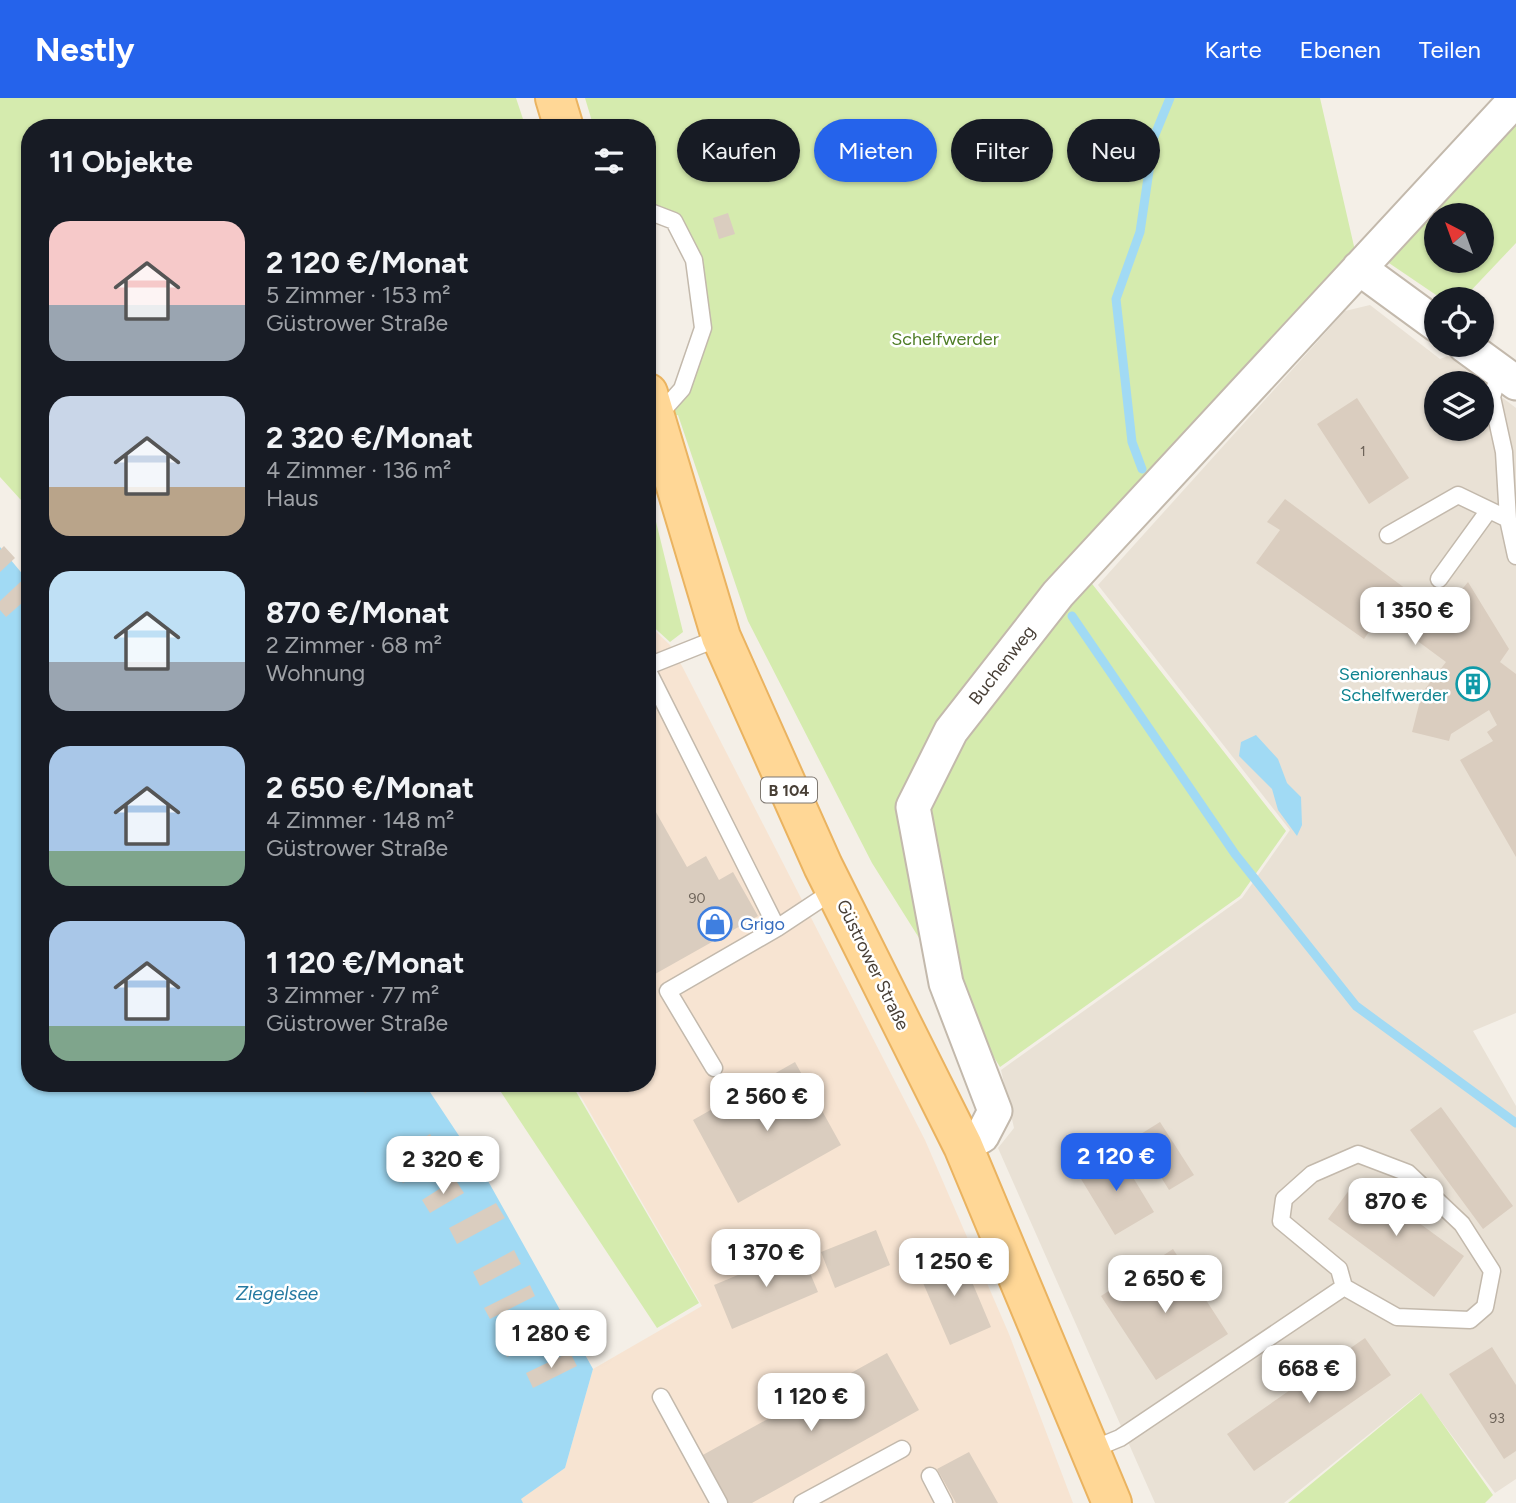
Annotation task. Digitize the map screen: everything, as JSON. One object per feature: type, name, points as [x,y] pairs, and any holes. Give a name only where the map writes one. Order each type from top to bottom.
[{"type":"main road","points":[[555,98],[561,119]]},
{"type":"main road","name":"Güstrower Straße","points":[[656,419],[721,637],[836,889],[963,1146],[1112,1503]]},
{"type":"street","name":"Buchenweg","points":[[963,1146],[982,1136],[995,1111],[946,983],[913,807],[951,731],[1058,594],[1516,99]]},
{"type":"street","points":[[1359,268],[1424,316]]},
{"type":"street","points":[[1481,357],[1508,376]]},
{"type":"lane","name":"Güstrower Straße","points":[[656,214],[674,221],[694,260],[703,328],[682,388],[656,404]]},
{"type":"lane","points":[[1508,376],[1492,397],[1510,457],[1508,519],[1516,556]]},
{"type":"lane","points":[[1388,535],[1458,495],[1508,519]]},
{"type":"lane","points":[[1439,579],[1489,510]]},
{"type":"lane","points":[[656,665],[721,637]]},
{"type":"lane","points":[[656,684],[777,928]]},
{"type":"lane","points":[[714,1069],[668,991],[777,928],[836,889]]},
{"type":"lane","points":[[1358,1154],[1408,1173],[1462,1224],[1492,1270],[1485,1307],[1470,1320],[1397,1317],[1344,1287],[1339,1269],[1281,1221],[1284,1199],[1312,1174],[1358,1154]]},
{"type":"lane","points":[[1091,1450],[1120,1438],[1344,1287]]},
{"type":"lane","points":[[661,1397],[719,1503]]},
{"type":"lane","points":[[802,1503],[902,1449]]},
{"type":"lane","points":[[930,1476],[944,1503]]},
{"type":"shaded area","points":[[1370,305],[1424,347],[1424,357],[1449,357],[1468,371],[1424,371],[1424,441],[1494,441],[1494,391],[1516,408],[1516,1013],[1473,1031],[1516,1106],[1516,1479],[1495,1493],[1420,1393],[1284,1503],[1155,1503],[998,1148],[1014,1128],[1001,1070],[1242,898],[1290,830],[1098,585],[1345,311]]},
{"type":"shaded area","points":[[656,632],[670,645],[683,668],[925,1140],[1009,1334],[1073,1503],[523,1503],[520,1499],[565,1468],[593,1369],[702,1306],[578,1092],[656,1092]]},
{"type":"green space","points":[[0,98],[516,98],[523,119],[21,119],[21,500],[0,477]]},
{"type":"green space","name":"Schelfwerder","points":[[585,98],[1320,98],[1359,268],[1071,557],[1286,831],[1240,896],[1000,1067],[872,863],[748,621],[678,415],[656,419],[682,389],[703,328],[694,260],[674,221],[656,214],[656,119],[591,119]]},
{"type":"green space","points":[[1516,114],[1516,243],[1494,266],[1494,203],[1434,203]]},
{"type":"green space","points":[[1424,214],[1424,273],[1488,273],[1474,287],[1424,287],[1383,259]]},
{"type":"green space","points":[[656,522],[683,632],[670,642],[656,629]]},
{"type":"green space","points":[[501,1092],[576,1092],[699,1303],[657,1328]]},
{"type":"green space","points":[[1421,1393],[1493,1495],[1485,1503],[1288,1503]]},
{"type":"water","name":"Ziegelsee","points":[[0,547],[21,572],[21,1092],[430,1092],[483,1172],[593,1369],[565,1468],[521,1499],[523,1503],[0,1503]]},
{"type":"water","points":[[1256,735],[1278,759],[1287,783],[1301,797],[1302,825],[1297,836],[1278,810],[1272,789],[1239,756],[1241,742]]},
{"type":"building","points":[[728,213],[735,234],[719,239],[713,218]]},
{"type":"building","points":[[1357,398],[1409,478],[1369,504],[1317,424]]},
{"type":"building","name":"Seniorenhaus Schelfwerder","points":[[1285,499],[1441,615],[1468,582],[1509,649],[1500,662],[1516,674],[1516,857],[1460,760],[1493,741],[1487,732],[1497,725],[1489,710],[1451,734],[1449,741],[1412,732],[1422,693],[1446,662],[1381,614],[1364,639],[1256,563],[1280,530],[1267,522]]},
{"type":"building","points":[[4,546],[15,558],[0,572],[0,550]]},
{"type":"building","points":[[21,581],[21,604],[6,617],[0,610],[0,601]]},
{"type":"building","points":[[656,812],[687,867],[706,856],[719,880],[733,872],[758,916],[656,973]]},
{"type":"building","points":[[795,1062],[841,1145],[738,1203],[693,1120]]},
{"type":"building","points":[[1441,1107],[1513,1206],[1483,1229],[1410,1130]]},
{"type":"building","points":[[1160,1122],[1194,1175],[1169,1190],[1136,1137]]},
{"type":"building","points":[[430,1134],[445,1159],[403,1183],[389,1158]]},
{"type":"building","points":[[1117,1151],[1154,1212],[1115,1235],[1078,1174]]},
{"type":"building","points":[[1358,1178],[1464,1256],[1434,1297],[1328,1219]]},
{"type":"building","points":[[455,1179],[464,1193],[430,1213],[422,1200]]},
{"type":"building","points":[[496,1203],[505,1218],[457,1244],[449,1228]]},
{"type":"building","points":[[876,1230],[890,1265],[835,1288],[821,1252]]},
{"type":"building","points":[[800,1249],[818,1292],[732,1329],[714,1285]]},
{"type":"building","points":[[1173,1249],[1228,1334],[1156,1380],[1101,1296]]},
{"type":"building","points":[[514,1250],[521,1264],[480,1286],[473,1272]]},
{"type":"building","points":[[959,1251],[991,1327],[950,1345],[917,1269]]},
{"type":"building","points":[[530,1285],[535,1296],[490,1319],[484,1308]]},
{"type":"building","points":[[560,1309],[569,1327],[507,1357],[498,1339]]},
{"type":"building","points":[[1365,1338],[1391,1375],[1254,1471],[1227,1434]]},
{"type":"building","points":[[1492,1347],[1516,1385],[1516,1451],[1504,1459],[1449,1374]]},
{"type":"building","points":[[570,1352],[577,1366],[533,1388],[526,1373]]},
{"type":"building","points":[[887,1353],[919,1410],[752,1503],[727,1503],[701,1456]]},
{"type":"building","points":[[969,1452],[998,1503],[956,1503],[937,1469]]},
{"type":"waterway","points":[[1142,469],[1132,442],[1116,299],[1140,232],[1154,137],[1170,98]]},
{"type":"waterway","points":[[1072,616],[1235,854],[1356,1006],[1516,1123]]},
{"type":"place","name":"Seniorenhaus Schelfwerder","points":[[1473,684]]},
{"type":"place","name":"Grigo","points":[[715,924]]}]
